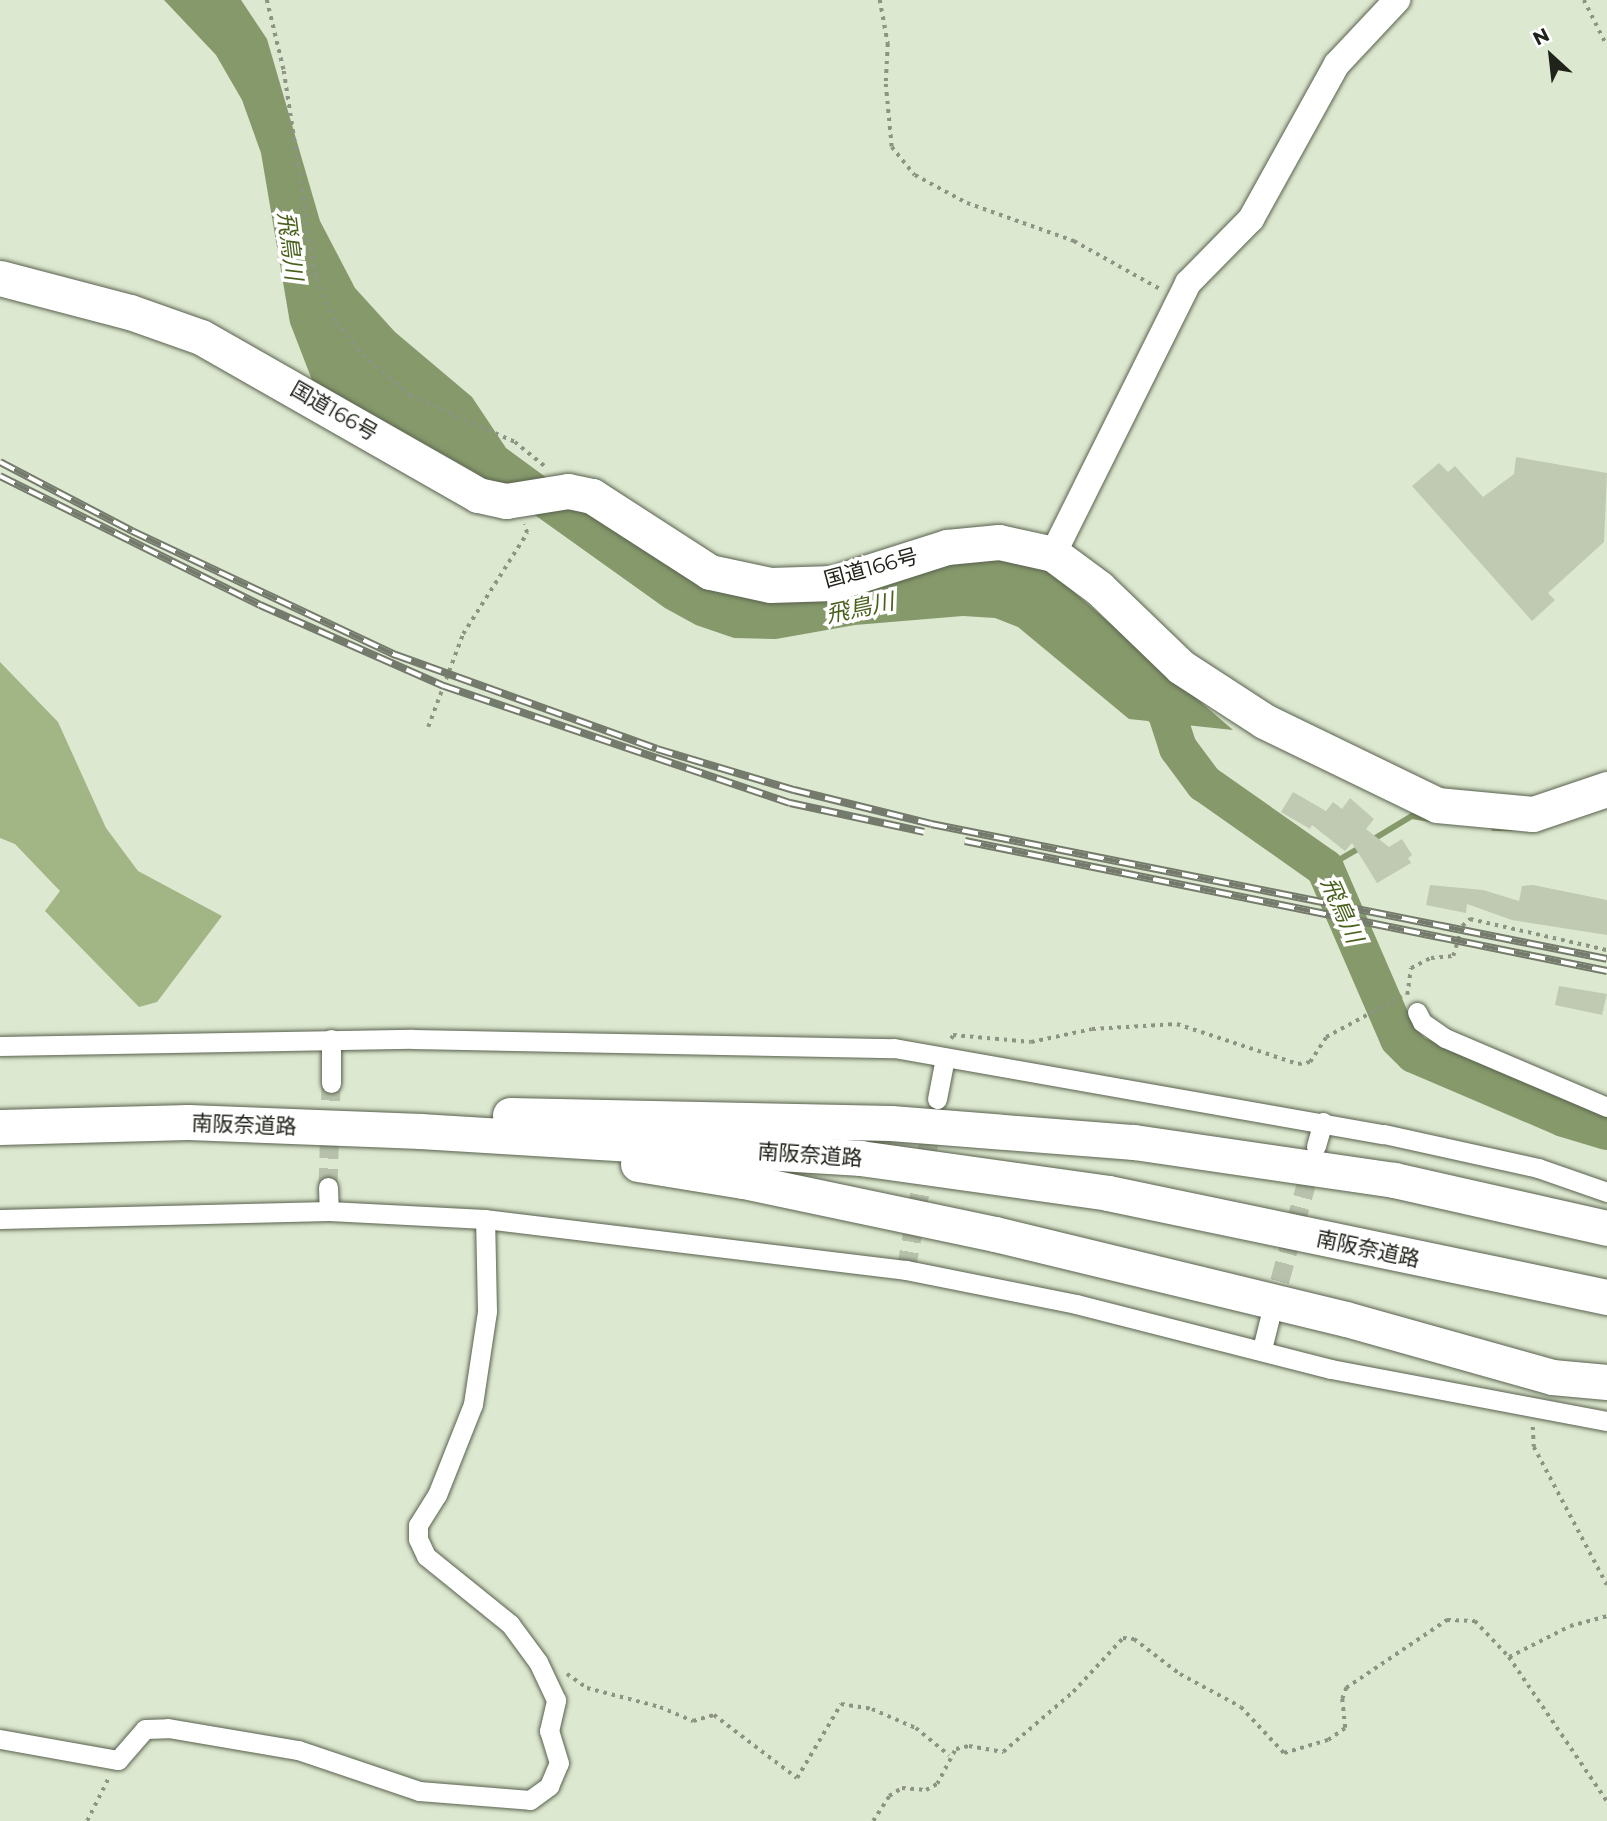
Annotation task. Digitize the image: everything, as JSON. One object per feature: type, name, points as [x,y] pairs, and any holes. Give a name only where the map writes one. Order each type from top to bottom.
[{"type":"highway","name":"国道166号","points":[[0,278],[130,312],[201,337],[478,495],[502,500]]},
{"type":"highway","points":[[502,500],[572,492]]},
{"type":"highway","name":"国道166号","points":[[572,492],[592,496],[710,572],[770,585],[834,583],[947,547],[999,542],[1053,554],[1099,588],[1181,667],[1264,721],[1397,789],[1437,805],[1533,814],[1607,789]]},
{"type":"highway","name":"南阪奈道路","points":[[0,1112],[220,1110],[858,1146],[1109,1185],[1607,1283]]},
{"type":"highway","points":[[425,1123],[650,1115],[878,1122],[1134,1142],[1394,1180],[1607,1228]]},
{"type":"highway","name":"南阪奈道路","points":[[0,1127],[188,1122],[425,1123],[860,1158],[1108,1193],[1607,1297]]},
{"type":"highway","points":[[425,1123],[743,1181],[982,1231],[1346,1318],[1552,1377],[1607,1381]]},
{"type":"street","points":[[1053,554],[1188,283],[1251,219],[1337,64],[1397,0]]},
{"type":"street","points":[[1417,1012],[1422,1022],[1445,1038],[1607,1107]]},
{"type":"street","points":[[0,1046],[251,1045],[331,1039],[894,1048],[1322,1122],[1538,1168],[1607,1192]]},
{"type":"street","points":[[331,1039],[331,1083]]},
{"type":"street","points":[[937,1099],[945,1058]]},
{"type":"street","points":[[1316,1146],[1322,1122]]},
{"type":"street","points":[[328,1187],[329,1211]]},
{"type":"street","points":[[0,1219],[329,1211],[485,1219],[906,1270],[1262,1349],[1331,1369],[1532,1410],[1607,1421]]},
{"type":"street","points":[[0,1739],[118,1759],[145,1729],[168,1728],[298,1750],[419,1791],[530,1800],[549,1786],[559,1763],[550,1731],[556,1700],[550,1687],[510,1624],[426,1556],[418,1539],[418,1525],[437,1495],[473,1404],[487,1311],[485,1219]]},
{"type":"street","points":[[1262,1349],[1269,1320]]},
{"type":"path","points":[[267,0],[284,71],[316,279],[336,322],[363,355],[410,395],[515,442],[572,492]]},
{"type":"path","points":[[880,0],[888,44],[886,84],[892,146],[915,175],[967,203],[1074,241],[1179,300]]},
{"type":"path","points":[[1584,0],[1607,46]]},
{"type":"path","points":[[428,727],[470,621],[527,533],[502,500]]},
{"type":"path","points":[[1417,1012],[1405,990],[1411,968],[1431,958],[1453,956],[1462,926],[1470,919],[1607,950]]},
{"type":"path","points":[[945,1058],[953,1035],[1031,1042],[1092,1029],[1177,1024],[1298,1064],[1310,1062],[1326,1037],[1402,996]]},
{"type":"path","points":[[1532,1410],[1534,1447],[1607,1586]]},
{"type":"path","points":[[1509,1657],[1570,1626],[1607,1616]]},
{"type":"path","points":[[873,1821],[889,1797],[902,1788],[926,1790],[937,1784],[949,1755],[969,1746],[1003,1752],[1073,1692],[1124,1638],[1134,1639],[1180,1674],[1241,1707],[1284,1753],[1328,1740],[1345,1728],[1342,1699],[1346,1688],[1447,1620],[1475,1621],[1509,1657],[1607,1801]]},
{"type":"path","points":[[550,1687],[558,1675],[566,1674],[587,1688],[660,1707],[693,1721],[714,1715],[797,1778],[841,1704],[872,1709],[916,1728],[949,1755]]},
{"type":"path","points":[[87,1821],[118,1759]]},
{"type":"shaded area","points":[[0,662],[58,722],[106,828],[138,871],[222,916],[157,1002],[139,1007],[45,911],[60,891],[15,844],[0,838]]},
{"type":"water","points":[[164,0],[241,0],[267,39],[320,221],[355,288],[395,332],[472,397],[506,448],[600,517],[686,572],[1012,559],[1045,567],[1233,730],[1129,719],[1018,627],[995,618],[963,616],[855,625],[776,639],[734,638],[696,625],[665,608],[476,473],[312,380],[290,323],[261,153],[242,100],[216,55]]},
{"type":"building","points":[[1516,457],[1607,473],[1604,542],[1548,593],[1555,600],[1532,621],[1412,486],[1439,463],[1448,472],[1455,466],[1483,497],[1514,474]]},
{"type":"building","points":[[1293,792],[1326,811],[1333,802],[1342,809],[1350,798],[1374,819],[1366,829],[1389,847],[1402,839],[1412,855],[1408,858],[1411,863],[1377,883],[1352,843],[1345,851],[1312,825],[1310,829],[1281,812]]},
{"type":"building","points":[[1430,885],[1483,890],[1519,901],[1522,886],[1533,885],[1607,900],[1607,935],[1512,920],[1467,904],[1466,913],[1426,905]]},
{"type":"building","points":[[1559,986],[1607,994],[1602,1015],[1555,1005]]},
{"type":"waterway","name":"飛鳥川","points":[[1134,685],[1166,711],[1178,748],[1204,783],[1325,868],[1399,1039],[1414,1054],[1564,1118],[1607,1131]]},
{"type":"waterway","points":[[1372,840],[1412,816],[1431,819]]},
{"type":"waterway","points":[[1494,828],[1525,828]]},
{"type":"waterway","points":[[1325,868],[1363,846]]},
{"type":"tunnel","points":[[328,1187],[331,1083]]},
{"type":"tunnel","points":[[906,1270],[933,1119]]},
{"type":"tunnel","points":[[1272,1309],[1313,1159]]},
{"type":"railway","points":[[0,462],[132,531],[396,655],[657,749],[794,790],[931,824],[1607,959]]},
{"type":"railway","points":[[0,476],[260,605],[444,686],[790,803],[924,832]]},
{"type":"railway","points":[[965,841],[1607,971]]}]
